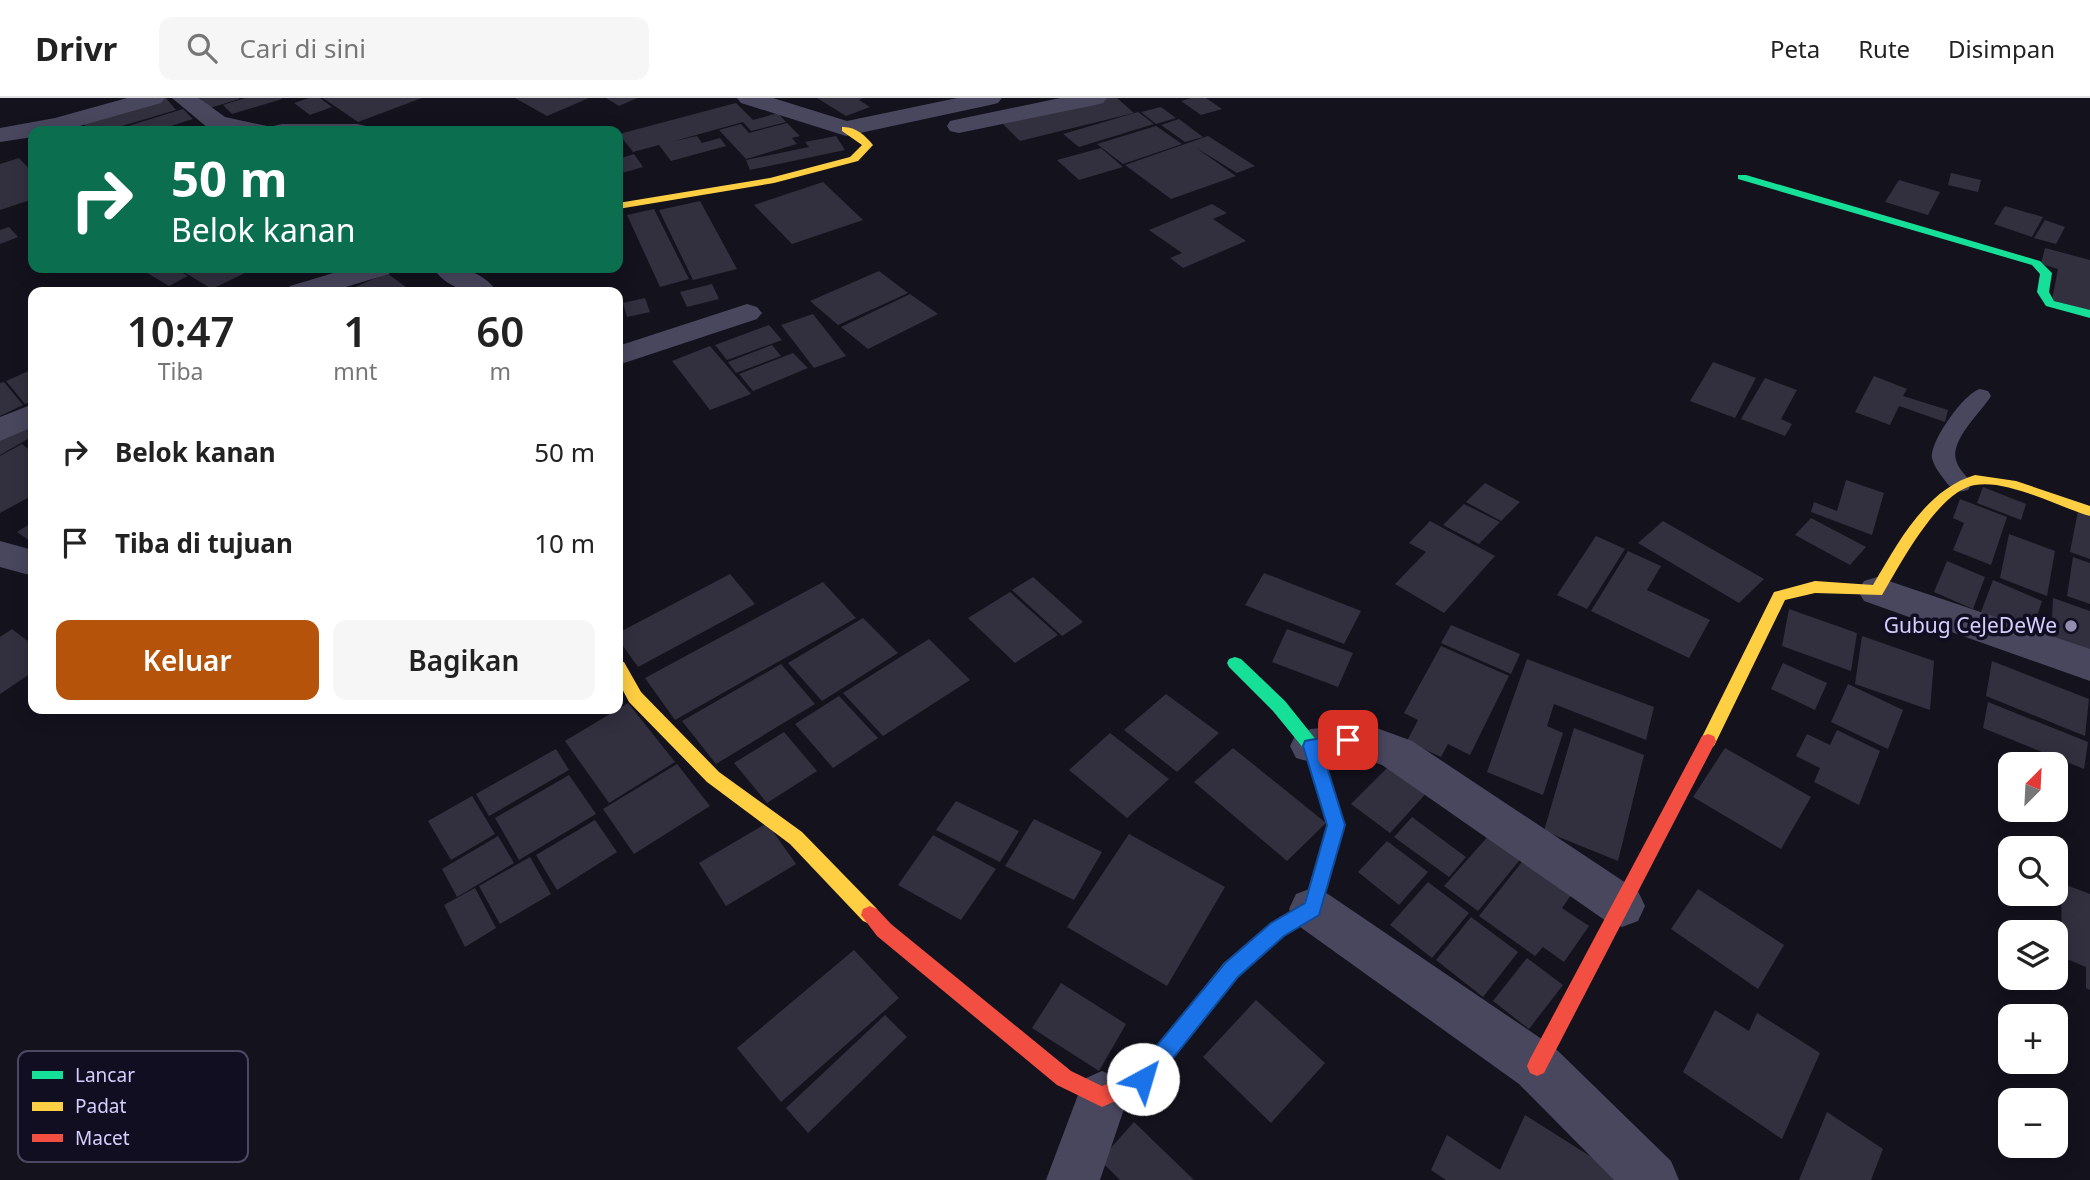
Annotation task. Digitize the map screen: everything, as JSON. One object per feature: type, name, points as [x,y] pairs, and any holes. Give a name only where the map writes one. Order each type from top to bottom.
[{"type":"street","points":[[52,126],[153,98]]},
{"type":"street","points":[[184,98],[217,123],[232,126]]},
{"type":"street","points":[[749,98],[846,129],[862,138],[868,145]]},
{"type":"street","points":[[846,129],[990,98]]},
{"type":"street","points":[[623,205],[770,181],[854,159],[863,153],[868,145],[1095,98]]},
{"type":"street","points":[[0,135],[28,130]]},
{"type":"street","points":[[1742,177],[2036,263],[2046,273],[2043,292],[2050,303],[2090,314]]},
{"type":"street","points":[[316,287],[363,273]]},
{"type":"street","points":[[455,273],[476,287]]},
{"type":"street","points":[[623,354],[747,313]]},
{"type":"street","points":[[0,430],[28,416]]},
{"type":"street","points":[[1877,591],[1912,534],[1960,484],[1975,480],[2000,485],[2090,510]]},
{"type":"street","points":[[0,554],[28,562]]},
{"type":"street","points":[[1536,1066],[1720,717],[1779,596],[1799,587],[1819,585],[1877,591],[2090,665]]},
{"type":"street","points":[[1073,1180],[1102,1097],[1143,1079],[1231,970],[1277,930],[1312,909],[1336,825],[1311,746],[1279,706],[1235,663]]},
{"type":"street","points":[[623,676],[635,697],[713,777],[796,838],[884,930],[1063,1078],[1102,1097]]},
{"type":"street","points":[[1311,746],[1348,740],[1376,743],[1397,753],[1622,906]]},
{"type":"street","points":[[1312,909],[1536,1066],[1653,1180]]},
{"type":"lane","points":[[1960,484],[1944,460],[1943,451],[1964,415],[1980,396]]},
{"type":"building","points":[[166,98],[176,110],[122,126],[85,126],[83,122]]},
{"type":"building","points":[[200,98],[239,98],[239,99],[210,108]]},
{"type":"building","points":[[245,98],[282,99],[232,114],[223,105]]},
{"type":"building","points":[[320,98],[332,107],[310,115],[294,103]]},
{"type":"building","points":[[323,98],[422,98],[358,122]]},
{"type":"building","points":[[515,98],[589,98],[547,116]]},
{"type":"building","points":[[606,98],[637,98],[619,106]]},
{"type":"building","points":[[817,98],[863,98],[859,100],[870,107],[846,116]]},
{"type":"building","points":[[1104,98],[1117,98],[1134,113],[1020,141],[1002,123]]},
{"type":"building","points":[[1206,98],[1222,109],[1201,115],[1181,101]]},
{"type":"building","points":[[736,103],[753,120],[778,113],[786,122],[751,131],[743,122],[671,142],[697,136],[702,143],[720,138],[726,146],[671,161],[659,145],[633,152],[623,139],[623,133]]},
{"type":"building","points":[[1161,107],[1176,118],[1156,124],[1141,112]]},
{"type":"building","points":[[183,109],[193,119],[171,126],[128,126]]},
{"type":"building","points":[[1138,112],[1154,124],[1079,147],[1063,134]]},
{"type":"building","points":[[1179,119],[1203,137],[1185,142],[1161,125]]},
{"type":"building","points":[[787,123],[800,136],[792,138],[797,144],[746,159],[719,130],[741,124],[749,133]]},
{"type":"building","points":[[1156,126],[1182,144],[1123,164],[1097,144]]},
{"type":"building","points":[[836,136],[845,150],[750,170],[746,160],[809,147],[805,142]]},
{"type":"building","points":[[1208,136],[1255,166],[1237,173],[1195,147],[1236,176],[1171,199],[1125,165]]},
{"type":"building","points":[[1101,148],[1123,167],[1079,180],[1057,160]]},
{"type":"building","points":[[634,154],[643,167],[623,173],[623,157]]},
{"type":"building","points":[[19,158],[28,168],[28,201],[0,210],[0,164]]},
{"type":"building","points":[[1951,173],[1981,180],[1978,192],[1948,185]]},
{"type":"building","points":[[1899,180],[1940,192],[1928,215],[1885,202]]},
{"type":"building","points":[[823,182],[863,220],[792,244],[754,205]]},
{"type":"building","points":[[700,201],[737,269],[693,280],[659,210]]},
{"type":"building","points":[[1212,204],[1227,213],[1213,219],[1246,241],[1183,268],[1170,258],[1182,253],[1149,230]]},
{"type":"building","points":[[2005,206],[2043,217],[2032,237],[1994,224]]},
{"type":"building","points":[[654,209],[689,279],[660,287],[627,215]]},
{"type":"building","points":[[2045,220],[2065,227],[2056,244],[2034,238]]},
{"type":"building","points":[[9,227],[18,237],[0,244],[0,230]]},
{"type":"building","points":[[2045,248],[2090,260],[2090,311],[2052,300],[2058,269],[2041,264]]},
{"type":"building","points":[[879,271],[908,293],[838,325],[810,301]]},
{"type":"building","points":[[147,273],[183,273],[188,276],[169,286]]},
{"type":"building","points":[[185,273],[245,273],[216,287],[209,287]]},
{"type":"building","points":[[387,273],[406,287],[355,287]]},
{"type":"building","points":[[712,284],[719,299],[687,307],[680,292]]},
{"type":"building","points":[[910,294],[938,314],[868,349],[841,327]]},
{"type":"building","points":[[645,298],[650,312],[627,317],[623,303]]},
{"type":"building","points":[[813,314],[846,356],[814,368],[781,325]]},
{"type":"building","points":[[769,325],[782,340],[727,360],[715,345]]},
{"type":"building","points":[[772,345],[781,356],[736,373],[728,362]]},
{"type":"building","points":[[710,346],[751,394],[710,410],[672,361]]},
{"type":"building","points":[[793,353],[808,368],[753,391],[739,374]]},
{"type":"building","points":[[1713,362],[1756,378],[1735,418],[1690,401]]},
{"type":"building","points":[[28,371],[28,403],[25,404],[6,381]]},
{"type":"building","points":[[1874,376],[1907,389],[1903,396],[1948,410],[1945,422],[1899,406],[1890,425],[1855,412]]},
{"type":"building","points":[[1765,378],[1797,390],[1781,419],[1792,424],[1785,436],[1741,419]]},
{"type":"building","points":[[4,382],[23,405],[0,416],[0,383]]},
{"type":"building","points":[[28,424],[28,439],[0,455],[0,439]]},
{"type":"building","points":[[22,444],[28,449],[28,498],[0,513],[0,456]]},
{"type":"building","points":[[1846,480],[1884,493],[1872,535],[1811,512],[1814,502],[1837,511]]},
{"type":"building","points":[[1485,483],[1520,502],[1501,521],[1466,502]]},
{"type":"building","points":[[1983,487],[2026,504],[2021,520],[1977,503]]},
{"type":"building","points":[[1960,499],[2007,517],[1991,565],[1953,550],[1964,523],[1953,518]]},
{"type":"building","points":[[1464,504],[1500,522],[1479,544],[1443,525]]},
{"type":"building","points":[[2078,511],[2090,516],[2090,559],[2070,552]]},
{"type":"building","points":[[1811,518],[1866,547],[1850,565],[1795,535]]},
{"type":"building","points":[[1430,521],[1495,556],[1444,613],[1395,584],[1426,552],[1409,543]]},
{"type":"building","points":[[1663,521],[1764,579],[1739,603],[1638,543]]},
{"type":"building","points":[[28,525],[28,540],[17,532]]},
{"type":"building","points":[[2009,534],[2055,551],[2047,596],[2000,578]]},
{"type":"building","points":[[1596,536],[1625,549],[1587,609],[1557,595]]},
{"type":"building","points":[[1628,551],[1661,566],[1647,590],[1710,620],[1689,658],[1591,611]]},
{"type":"building","points":[[2073,557],[2090,563],[2090,604],[2067,596]]},
{"type":"building","points":[[1947,561],[1985,577],[1973,609],[1934,592]]},
{"type":"building","points":[[1264,573],[1361,611],[1344,644],[1245,605]]},
{"type":"building","points":[[730,574],[755,604],[638,667],[623,646],[623,630]]},
{"type":"building","points":[[1033,577],[1083,622],[1062,636],[1012,590]]},
{"type":"building","points":[[1993,580],[2042,601],[2031,634],[1981,612]]},
{"type":"building","points":[[823,582],[856,618],[675,720],[645,678]]},
{"type":"building","points":[[1010,592],[1058,635],[1015,663],[968,618]]},
{"type":"building","name":"Gubug CeJeDeWe","points":[[2053,598],[2090,611],[2090,655],[2051,641]]},
{"type":"building","points":[[1789,609],[1857,633],[1851,671],[1782,646]]},
{"type":"building","points":[[863,618],[898,653],[822,701],[788,663]]},
{"type":"building","points":[[1451,625],[1520,654],[1511,674],[1441,643]]},
{"type":"building","points":[[12,629],[28,641],[28,675],[0,694],[0,637]]},
{"type":"building","points":[[1287,629],[1353,653],[1338,687],[1272,662]]},
{"type":"building","points":[[1862,636],[1934,661],[1930,710],[1855,684]]},
{"type":"building","points":[[929,639],[970,680],[883,736],[843,693]]},
{"type":"building","points":[[1441,646],[1509,676],[1470,755],[1448,744],[1441,757],[1407,741],[1418,720],[1404,713]]},
{"type":"building","points":[[1527,659],[1654,707],[1646,740],[1554,704],[1547,726],[1563,733],[1543,795],[1487,772]]},
{"type":"building","points":[[1992,661],[2089,699],[2085,736],[1986,696]]},
{"type":"building","points":[[1783,663],[1827,683],[1815,710],[1771,689]]},
{"type":"building","points":[[781,664],[815,704],[716,764],[682,721]]},
{"type":"building","points":[[1848,684],[1903,710],[1888,749],[1831,722]]},
{"type":"building","points":[[1166,694],[1219,733],[1177,772],[1124,730]]},
{"type":"building","points":[[839,696],[878,738],[833,768],[795,724]]},
{"type":"building","points":[[1988,702],[2088,742],[2084,769],[2068,763],[2068,752],[2042,752],[1983,728]]},
{"type":"building","points":[[628,703],[675,762],[609,803],[565,741],[610,714],[623,714],[623,706]]},
{"type":"building","points":[[1574,728],[1644,755],[1618,861],[1544,831]]},
{"type":"building","points":[[1837,730],[1880,751],[1859,805],[1814,782],[1820,768],[1796,756],[1807,734],[1830,745]]},
{"type":"building","points":[[784,732],[817,771],[767,803],[734,763]]},
{"type":"building","points":[[1110,733],[1169,779],[1127,818],[1069,770]]},
{"type":"building","points":[[1233,748],[1326,823],[1287,861],[1194,782]]},
{"type":"building","points":[[1725,748],[1811,797],[1781,849],[1693,797]]},
{"type":"building","points":[[556,749],[569,770],[489,816],[476,794]]},
{"type":"building","points":[[1393,762],[1430,789],[1390,833],[1351,804]]},
{"type":"building","points":[[677,764],[710,806],[634,854],[603,809]]},
{"type":"building","points":[[569,775],[596,814],[519,860],[495,818]]},
{"type":"building","points":[[472,796],[495,834],[451,860],[428,821]]},
{"type":"building","points":[[956,801],[1019,831],[1000,862],[936,830]]},
{"type":"building","points":[[1412,817],[1466,857],[1449,877],[1394,837]]},
{"type":"building","points":[[1034,819],[1102,852],[1074,900],[1005,866]]},
{"type":"building","points":[[595,820],[617,852],[557,890],[536,855]]},
{"type":"building","points":[[767,823],[796,864],[726,906],[699,863]]},
{"type":"building","points":[[1491,833],[1523,856],[1478,911],[1444,886]]},
{"type":"building","points":[[1129,834],[1225,887],[1167,986],[1067,927]]},
{"type":"building","points":[[933,835],[996,869],[961,920],[898,885]]},
{"type":"building","points":[[498,836],[514,863],[457,897],[442,869]]},
{"type":"building","points":[[1387,841],[1428,872],[1399,905],[1358,872]]},
{"type":"building","points":[[530,857],[551,894],[500,924],[479,886]]},
{"type":"building","points":[[1525,858],[1574,891],[1562,908],[1589,926],[1564,962],[1543,947],[1535,956],[1479,916]]},
{"type":"building","points":[[1428,882],[1469,913],[1432,958],[1390,925]]},
{"type":"building","points":[[2068,886],[2090,894],[2090,990],[2086,988],[2086,967],[2068,960],[2068,920],[2062,920],[2061,906],[2068,906]]},
{"type":"building","points":[[475,888],[496,928],[465,947],[444,905]]},
{"type":"building","points":[[1698,889],[1784,945],[1758,989],[1671,929]]},
{"type":"building","points":[[1471,917],[1518,952],[1483,997],[1436,960]]},
{"type":"building","points":[[854,950],[899,998],[781,1102],[737,1048]]},
{"type":"building","points":[[1527,958],[1563,985],[1529,1029],[1493,1001]]},
{"type":"building","points":[[1061,983],[1126,1024],[1099,1071],[1032,1028]]},
{"type":"building","points":[[1256,1000],[1325,1063],[1271,1123],[1203,1057]]},
{"type":"building","points":[[1715,1010],[1749,1031],[1757,1013],[1820,1053],[1782,1139],[1683,1072]]},
{"type":"building","points":[[885,1015],[907,1037],[808,1133],[786,1108]]},
{"type":"building","points":[[1827,1112],[1883,1149],[1871,1180],[1799,1180]]},
{"type":"building","points":[[1525,1115],[1620,1175],[1619,1180],[1446,1180],[1431,1170],[1447,1135],[1500,1170]]},
{"type":"building","points":[[1134,1122],[1194,1180],[1120,1180],[1100,1160]]},
{"type":"traffic: fast","points":[[1742,177],[2036,263],[2046,273],[2043,292],[2050,303],[2090,314]]},
{"type":"traffic: fast","points":[[1235,663],[1279,706],[1311,746],[1336,825],[1312,909],[1307,912]]},
{"type":"traffic: slow","points":[[623,205],[770,181],[854,159],[868,145],[862,138],[846,129]]},
{"type":"traffic: slow","points":[[1708,741],[1779,596],[1815,587],[1877,591],[1918,526],[1946,495],[1961,485],[1975,480],[2001,482],[2090,511]]},
{"type":"traffic: slow","points":[[623,676],[635,697],[713,777],[796,838],[870,915]]},
{"type":"traffic: slow","points":[[1113,1092],[1143,1079],[1231,970],[1277,930],[1307,912]]},
{"type":"traffic: jam","points":[[1537,1066],[1708,741]]},
{"type":"traffic: jam","points":[[870,915],[884,930],[1064,1078],[1102,1097],[1113,1092]]},
{"type":"place","name":"Gubug CeJeDeWe","points":[[2071,626]]},
{"type":"route","points":[[1143,1079],[1231,970],[1277,930],[1312,909],[1336,825],[1311,746],[1348,740]]}]
